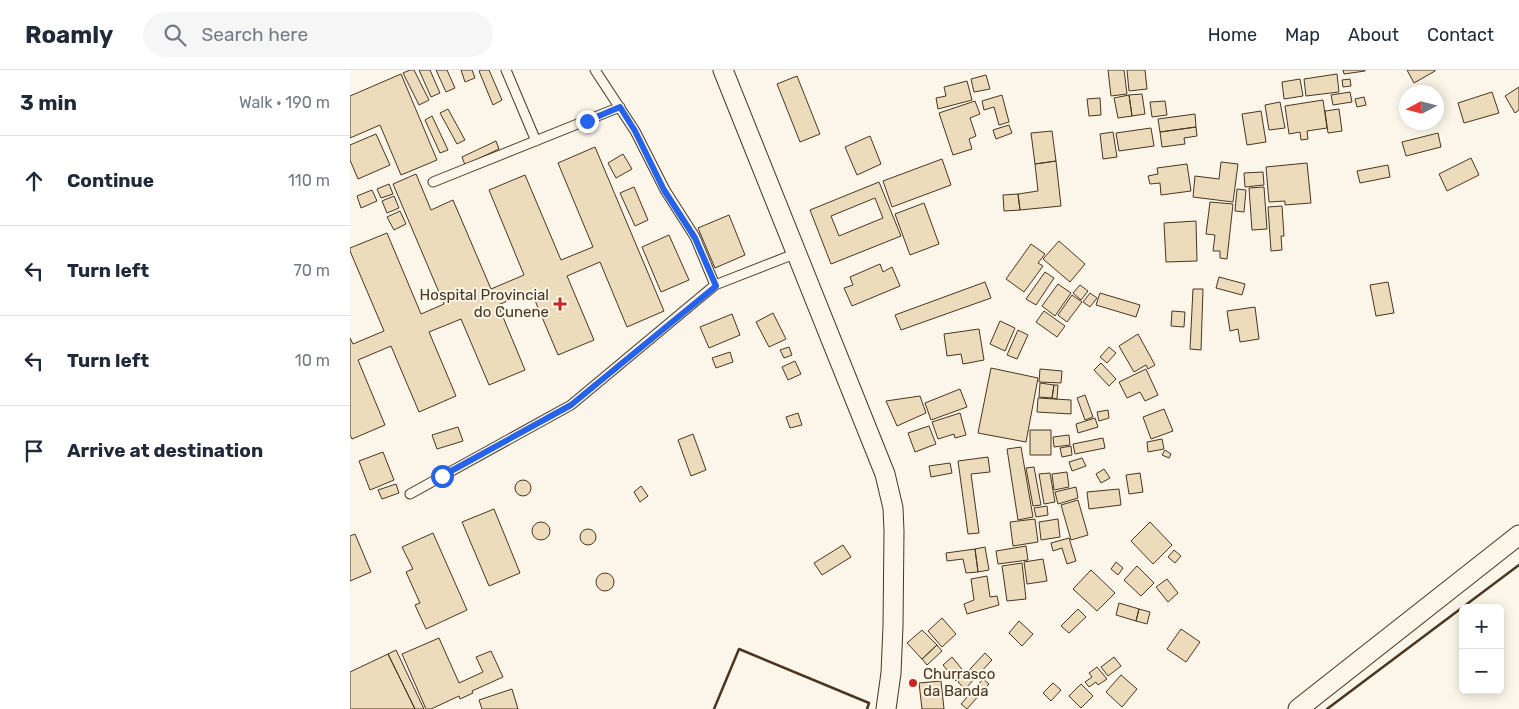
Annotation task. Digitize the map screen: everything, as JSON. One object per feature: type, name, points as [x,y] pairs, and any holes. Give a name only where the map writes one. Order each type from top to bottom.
[{"type":"street","points":[[723,70],[885,474],[893,508],[894,541],[891,674],[886,709]]},
{"type":"street","points":[[1298,709],[1519,535]]},
{"type":"lane","points":[[506,70],[536,141]]},
{"type":"lane","points":[[595,70],[635,131],[664,190],[695,238],[716,286]]},
{"type":"lane","points":[[433,182],[620,107]]},
{"type":"lane","points":[[410,494],[571,405],[716,286],[797,253]]},
{"type":"building","points":[[414,70],[429,100],[419,105],[403,73]]},
{"type":"building","points":[[419,70],[430,70],[440,93],[431,97]]},
{"type":"building","points":[[436,70],[447,70],[455,88],[446,92]]},
{"type":"building","points":[[461,70],[472,70],[475,78],[465,82]]},
{"type":"building","points":[[489,70],[502,100],[493,105],[479,71]]},
{"type":"building","points":[[1108,70],[1124,70],[1127,94],[1111,96]]},
{"type":"building","points":[[1127,70],[1145,70],[1147,89],[1129,91]]},
{"type":"building","points":[[1343,70],[1365,70],[1365,71],[1344,74]]},
{"type":"building","points":[[1407,70],[1435,70],[1435,71],[1414,83]]},
{"type":"building","points":[[401,74],[437,160],[401,175],[380,125],[350,138],[350,96]]},
{"type":"building","points":[[1337,74],[1339,92],[1306,96],[1304,79]]},
{"type":"building","points":[[986,75],[990,89],[974,92],[971,79]]},
{"type":"building","points":[[797,76],[820,134],[800,142],[777,84]]},
{"type":"building","points":[[1300,79],[1303,96],[1284,99],[1282,82]]},
{"type":"building","points":[[1350,79],[1351,86],[1343,87],[1342,80]]},
{"type":"building","points":[[967,81],[972,100],[938,109],[936,98],[946,96],[944,87]]},
{"type":"building","points":[[1519,87],[1519,110],[1515,113],[1505,96]]},
{"type":"building","points":[[1350,92],[1352,102],[1333,105],[1331,95]]},
{"type":"building","points":[[1492,92],[1499,113],[1464,123],[1458,103]]},
{"type":"building","points":[[1142,94],[1145,114],[1132,116],[1129,95]]},
{"type":"building","points":[[1002,95],[1009,122],[999,125],[994,107],[984,110],[982,101]]},
{"type":"building","points":[[1129,95],[1132,116],[1118,118],[1114,98]]},
{"type":"building","points":[[1364,97],[1366,105],[1357,107],[1355,99]]},
{"type":"building","points":[[1100,98],[1101,115],[1089,116],[1087,99]]},
{"type":"building","points":[[1323,100],[1327,128],[1307,131],[1308,139],[1301,140],[1300,132],[1289,134],[1285,106]]},
{"type":"building","points":[[975,101],[980,114],[970,118],[976,136],[969,139],[972,149],[953,155],[939,113]]},
{"type":"building","points":[[1165,101],[1167,115],[1152,117],[1150,102]]},
{"type":"building","points":[[1280,102],[1285,128],[1269,130],[1265,105]]},
{"type":"building","points":[[448,109],[465,140],[457,144],[440,113]]},
{"type":"building","points":[[1339,109],[1342,131],[1328,133],[1325,111]]},
{"type":"building","points":[[1261,111],[1266,142],[1247,145],[1242,114]]},
{"type":"building","points":[[1195,114],[1196,127],[1160,132],[1158,119]]},
{"type":"building","points":[[432,116],[448,150],[440,153],[425,120]]},
{"type":"building","points":[[1009,125],[1012,133],[996,139],[993,130]]},
{"type":"building","points":[[1196,127],[1197,136],[1184,138],[1185,144],[1162,147],[1160,132]]},
{"type":"building","points":[[1151,128],[1154,146],[1119,151],[1116,133]]},
{"type":"building","points":[[1052,131],[1056,161],[1035,164],[1031,133]]},
{"type":"building","points":[[1113,132],[1117,157],[1103,159],[1100,134]]},
{"type":"building","points":[[1438,133],[1441,147],[1406,156],[1402,142]]},
{"type":"building","points":[[376,134],[390,165],[358,179],[350,160],[350,145]]},
{"type":"building","points":[[870,136],[881,164],[857,175],[845,147]]},
{"type":"building","points":[[496,141],[499,149],[465,165],[462,157]]},
{"type":"building","points":[[595,147],[664,311],[627,327],[600,262],[567,276],[594,340],[558,355],[531,291],[498,305],[525,370],[489,385],[461,319],[429,332],[456,396],[419,412],[391,346],[358,360],[385,425],[352,439],[350,435],[350,338],[353,344],[384,331],[350,248],[387,233],[421,314],[444,304],[393,184],[416,174],[431,210],[453,200],[491,289],[524,275],[489,190],[525,175],[561,260],[593,247],[558,163]]},
{"type":"building","points":[[623,154],[632,169],[616,178],[608,163]]},
{"type":"building","points":[[1471,158],[1479,175],[1447,191],[1439,174]]},
{"type":"building","points":[[942,159],[951,185],[892,207],[883,181]]},
{"type":"building","points":[[1056,161],[1061,206],[1020,210],[1018,194],[1038,191],[1035,164]]},
{"type":"building","points":[[1221,162],[1238,164],[1233,202],[1193,197],[1195,176],[1219,179]]},
{"type":"building","points":[[1307,163],[1311,203],[1285,205],[1285,201],[1269,202],[1266,167]]},
{"type":"building","points":[[1187,164],[1191,191],[1161,195],[1160,183],[1150,184],[1148,176],[1158,174],[1157,168]]},
{"type":"building","points":[[1388,165],[1390,177],[1360,183],[1357,171]]},
{"type":"building","points":[[1263,172],[1264,185],[1245,187],[1244,173]]},
{"type":"building","points":[[879,182],[901,236],[831,264],[810,210]],"holes":[[[875,198],[883,218],[839,236],[831,216]]]},
{"type":"building","points":[[389,184],[393,194],[381,198],[377,189]]},
{"type":"building","points":[[634,187],[648,220],[635,226],[620,193]]},
{"type":"building","points":[[1264,187],[1267,229],[1252,230],[1249,188]]},
{"type":"building","points":[[1237,189],[1246,190],[1244,212],[1235,211]]},
{"type":"building","points":[[372,190],[377,201],[361,208],[357,196]]},
{"type":"building","points":[[1018,194],[1020,210],[1004,211],[1003,195]]},
{"type":"building","points":[[394,196],[399,208],[387,213],[382,201]]},
{"type":"building","points":[[1210,202],[1233,204],[1227,259],[1220,258],[1220,251],[1213,251],[1215,235],[1206,234]]},
{"type":"building","points":[[924,203],[939,244],[910,255],[895,214]]},
{"type":"building","points":[[1282,206],[1284,236],[1281,236],[1282,250],[1271,251],[1268,207]]},
{"type":"building","points":[[400,211],[406,224],[394,230],[387,217]]},
{"type":"building","points":[[729,215],[745,255],[715,268],[698,228]]},
{"type":"building","points":[[1196,221],[1197,261],[1166,262],[1164,223]]},
{"type":"building","points":[[669,235],[689,280],[661,292],[642,247]]},
{"type":"building","points":[[1059,241],[1085,264],[1070,282],[1043,259]]},
{"type":"building","points":[[1031,244],[1045,254],[1038,263],[1043,266],[1024,292],[1006,279]]},
{"type":"building","points":[[880,264],[883,272],[892,267],[900,286],[852,306],[844,288],[853,285],[850,277]]},
{"type":"building","points":[[1045,272],[1054,278],[1036,305],[1026,299]]},
{"type":"building","points":[[1219,277],[1245,284],[1242,295],[1216,288]]},
{"type":"building","points":[[985,282],[991,298],[901,330],[895,315]]},
{"type":"building","points":[[1388,282],[1394,313],[1376,316],[1370,285]]},
{"type":"building","points":[[1058,284],[1071,293],[1055,316],[1042,306]]},
{"type":"building","points":[[1080,285],[1088,291],[1081,300],[1073,293]]},
{"type":"building","points":[[1193,289],[1203,289],[1201,350],[1190,349]]},
{"type":"building","points":[[1090,293],[1097,298],[1090,307],[1083,302]]},
{"type":"building","points":[[1100,293],[1140,305],[1136,317],[1096,305]]},
{"type":"building","points":[[1072,295],[1082,302],[1067,322],[1058,315]]},
{"type":"building","points":[[1255,307],[1259,339],[1240,342],[1238,329],[1230,331],[1227,311]]},
{"type":"building","points":[[1044,311],[1065,326],[1057,337],[1036,322]]},
{"type":"building","points":[[1172,311],[1185,312],[1184,327],[1171,326]]},
{"type":"building","points":[[773,313],[786,339],[769,347],[756,322]]},
{"type":"building","points":[[732,314],[740,335],[709,348],[700,327]]},
{"type":"building","points":[[1000,321],[1015,328],[1005,351],[990,344]]},
{"type":"building","points":[[979,329],[984,360],[963,364],[961,354],[947,356],[944,334]]},
{"type":"building","points":[[1018,330],[1028,335],[1017,359],[1007,355]]},
{"type":"building","points":[[1138,334],[1155,365],[1148,369],[1146,365],[1134,372],[1119,346]]},
{"type":"building","points":[[789,347],[792,355],[784,358],[780,350]]},
{"type":"building","points":[[1109,347],[1116,353],[1107,363],[1100,357]]},
{"type":"building","points":[[730,352],[733,362],[716,368],[712,358]]},
{"type":"building","points":[[795,361],[801,374],[788,380],[782,367]]},
{"type":"building","points":[[1101,363],[1116,379],[1109,386],[1094,370]]},
{"type":"building","points":[[991,368],[1038,378],[1026,442],[978,433]]},
{"type":"building","points":[[1040,369],[1062,371],[1061,383],[1039,382]]},
{"type":"building","points":[[1146,369],[1158,395],[1145,401],[1140,392],[1127,398],[1119,382]]},
{"type":"building","points":[[1040,383],[1054,385],[1052,398],[1039,397]]},
{"type":"building","points":[[1054,385],[1058,385],[1057,399],[1052,398]]},
{"type":"building","points":[[960,389],[967,407],[931,420],[925,403]]},
{"type":"building","points":[[1085,395],[1093,417],[1085,420],[1077,398]]},
{"type":"building","points":[[920,396],[926,413],[897,426],[886,401]]},
{"type":"building","points":[[1038,398],[1071,400],[1071,414],[1037,412]]},
{"type":"building","points":[[1164,409],[1173,431],[1151,439],[1143,417]]},
{"type":"building","points":[[1108,410],[1109,418],[1099,421],[1097,412]]},
{"type":"building","points":[[798,413],[802,425],[790,428],[786,417]]},
{"type":"building","points":[[960,413],[966,435],[955,438],[954,434],[938,439],[932,422]]},
{"type":"building","points":[[1095,418],[1098,427],[1078,433],[1076,424]]},
{"type":"building","points":[[929,426],[936,444],[915,452],[908,433]]},
{"type":"building","points":[[458,427],[463,441],[437,449],[432,435]]},
{"type":"building","points":[[1030,430],[1051,430],[1051,455],[1030,455]]},
{"type":"building","points":[[693,434],[706,470],[691,476],[678,440]]},
{"type":"building","points":[[1069,435],[1070,445],[1054,447],[1053,437]]},
{"type":"building","points":[[1103,438],[1105,448],[1075,454],[1073,444]]},
{"type":"building","points":[[1162,439],[1164,449],[1148,452],[1147,442]]},
{"type":"building","points":[[1071,446],[1072,455],[1062,457],[1060,448]]},
{"type":"building","points":[[1021,447],[1033,517],[1018,520],[1007,449]]},
{"type":"building","points":[[1165,450],[1171,454],[1169,458],[1162,455]]},
{"type":"building","points":[[383,452],[394,480],[370,490],[359,461]]},
{"type":"building","points":[[988,457],[990,472],[971,474],[979,533],[968,534],[958,461]]},
{"type":"building","points":[[1082,458],[1086,466],[1072,471],[1069,462]]},
{"type":"building","points":[[950,463],[952,473],[931,477],[929,466]]},
{"type":"building","points":[[1034,467],[1041,505],[1033,506],[1026,468]]},
{"type":"building","points":[[1104,469],[1110,478],[1101,483],[1096,474]]},
{"type":"building","points":[[1067,472],[1069,487],[1054,490],[1052,474]]},
{"type":"building","points":[[1050,473],[1055,502],[1044,504],[1039,474]]},
{"type":"building","points":[[1140,473],[1143,492],[1129,494],[1126,475]]},
{"type":"building","points":[[520,480],[526,480],[531,485],[529,494],[520,496],[515,491],[515,485]]},
{"type":"building","points":[[396,484],[399,493],[382,499],[378,490]]},
{"type":"building","points":[[641,486],[648,496],[640,502],[634,492]]},
{"type":"building","points":[[1076,487],[1078,498],[1058,504],[1055,492]]},
{"type":"building","points":[[1119,489],[1121,505],[1089,509],[1087,492]]},
{"type":"building","points":[[1078,500],[1088,535],[1071,540],[1061,505]]},
{"type":"building","points":[[1047,506],[1048,515],[1036,517],[1034,508]]},
{"type":"building","points":[[494,509],[520,573],[489,586],[462,522]]},
{"type":"building","points":[[1035,519],[1038,542],[1013,546],[1010,522]]},
{"type":"building","points":[[1058,519],[1060,537],[1041,540],[1039,522]]},
{"type":"building","points":[[541,522],[547,525],[550,531],[547,537],[541,540],[535,537],[532,531],[535,525]]},
{"type":"building","points":[[1150,522],[1172,545],[1153,564],[1131,541]]},
{"type":"building","points":[[588,529],[594,531],[596,537],[594,543],[588,545],[582,543],[580,537],[582,531]]},
{"type":"building","points":[[433,533],[467,610],[426,629],[415,605],[420,603],[406,572],[413,569],[402,547]]},
{"type":"building","points":[[355,534],[371,572],[350,581],[350,536]]},
{"type":"building","points":[[1069,538],[1076,561],[1067,564],[1062,548],[1053,551],[1051,543]]},
{"type":"building","points":[[843,545],[851,557],[822,575],[814,563]]},
{"type":"building","points":[[1026,546],[1028,560],[998,564],[996,551]]},
{"type":"building","points":[[985,547],[989,570],[978,572],[975,549]]},
{"type":"building","points":[[975,549],[978,572],[966,573],[963,559],[947,561],[946,553]]},
{"type":"building","points":[[1174,550],[1181,556],[1175,563],[1168,557]]},
{"type":"building","points":[[1043,559],[1047,581],[1027,584],[1024,562]]},
{"type":"building","points":[[1116,562],[1123,568],[1118,575],[1111,569]]},
{"type":"building","points":[[1022,563],[1026,599],[1007,601],[1002,566]]},
{"type":"building","points":[[1137,566],[1154,583],[1141,596],[1124,580]]},
{"type":"building","points":[[1091,570],[1115,593],[1097,611],[1073,589]]},
{"type":"building","points":[[601,573],[609,573],[614,578],[612,589],[601,591],[596,586],[596,578]]},
{"type":"building","points":[[987,576],[990,597],[997,596],[999,605],[967,614],[964,604],[974,600],[971,579]]},
{"type":"building","points":[[1167,579],[1178,593],[1168,602],[1156,587]]},
{"type":"building","points":[[1119,603],[1139,609],[1136,621],[1116,615]]},
{"type":"building","points":[[1078,609],[1086,617],[1069,633],[1061,626]]},
{"type":"building","points":[[1139,609],[1150,612],[1147,624],[1136,621]]},
{"type":"building","points":[[942,618],[956,634],[942,647],[928,631]]},
{"type":"building","points":[[1019,621],[1033,634],[1022,646],[1009,633]]},
{"type":"building","points":[[1181,629],[1200,642],[1186,662],[1167,649]]},
{"type":"building","points":[[922,630],[937,645],[922,659],[907,643]]},
{"type":"building","points":[[439,638],[459,683],[483,672],[476,657],[491,651],[503,677],[472,691],[473,693],[460,699],[459,696],[431,709],[426,709],[402,654]]},
{"type":"building","points":[[937,645],[942,651],[927,665],[922,659]]},
{"type":"building","points":[[396,650],[424,709],[415,709],[388,654]]},
{"type":"building","points":[[985,653],[992,660],[965,689],[958,682]]},
{"type":"building","points":[[388,654],[415,709],[350,709],[350,672]]},
{"type":"building","points":[[952,657],[965,673],[956,681],[943,665]]},
{"type":"building","points":[[1114,657],[1121,666],[1108,676],[1101,667]]},
{"type":"building","points":[[1097,667],[1107,679],[1098,685],[1096,682],[1089,687],[1085,682],[1092,677],[1089,673]]},
{"type":"building","points":[[1121,675],[1137,689],[1122,707],[1106,692]]},
{"type":"building","points":[[983,679],[989,684],[967,709],[961,704]]},
{"type":"building","points":[[941,681],[944,709],[922,709],[919,683]]},
{"type":"building","points":[[1053,683],[1061,690],[1051,701],[1043,693]]},
{"type":"building","points":[[1081,684],[1093,696],[1081,708],[1069,696]]},
{"type":"building","points":[[512,689],[518,709],[482,709],[479,700]]},
{"type":"wall","points":[[1327,709],[1519,565]]},
{"type":"wall","points":[[714,709],[739,649],[869,703],[867,709]]},
{"type":"place","name":"Hospital Provincial do Cunene","points":[[560,304]]},
{"type":"place","name":"Churrasco da Banda","points":[[913,683]]},
{"type":"route","points":[[442,476],[571,405],[716,286],[695,238],[664,190],[635,131],[620,107],[587,121]]}]
